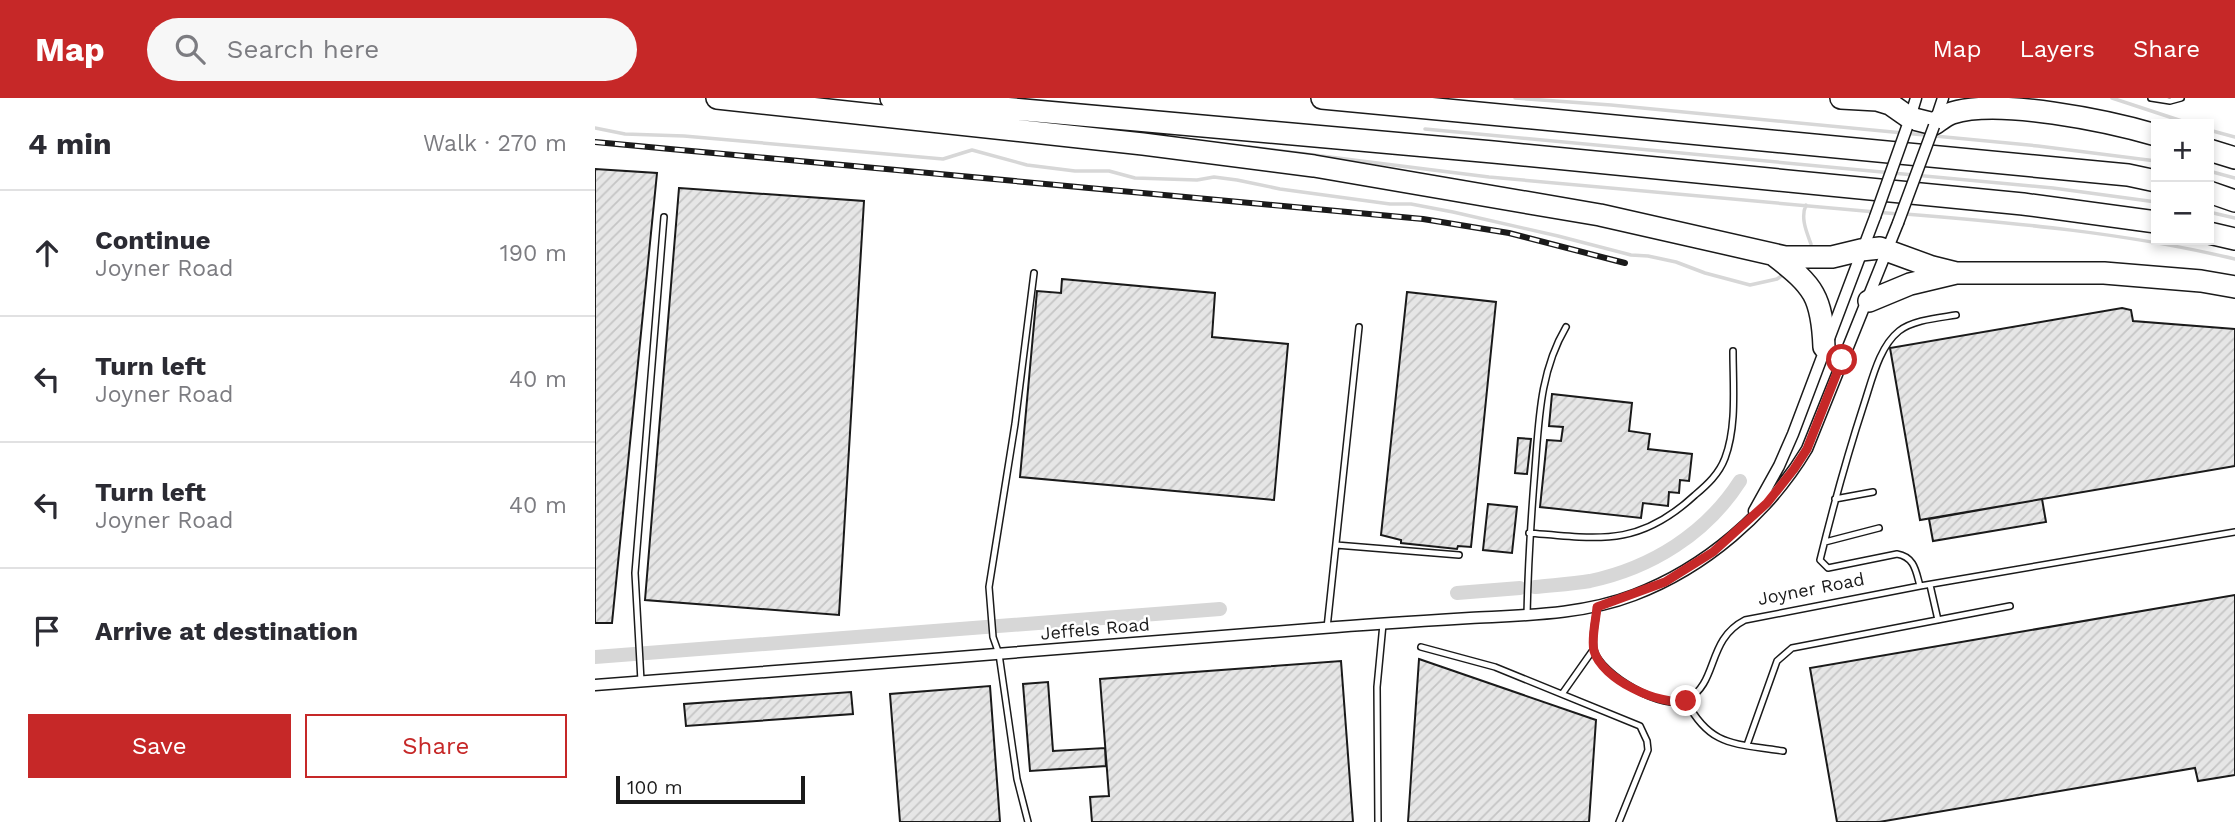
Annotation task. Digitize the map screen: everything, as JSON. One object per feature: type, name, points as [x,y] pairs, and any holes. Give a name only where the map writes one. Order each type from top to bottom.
[{"type":"highway","points":[[717,98],[1143,144],[1314,166],[1600,215],[1773,255],[1823,258],[1880,248],[1956,273]]},
{"type":"highway","points":[[891,98],[1493,152],[2022,204],[2151,221]]},
{"type":"highway","points":[[1322,98],[2127,175],[2151,180]]},
{"type":"highway","points":[[1841,98],[1877,100],[1934,125],[1955,112],[2027,108],[2151,134]]},
{"type":"highway","points":[[2004,98],[2027,108]]},
{"type":"highway","points":[[2214,152],[2235,158]]},
{"type":"highway","points":[[2214,194],[2235,201]]},
{"type":"highway","points":[[2214,234],[2235,239]]},
{"type":"highway","points":[[1773,255],[1801,277],[1812,290],[1823,321],[1824,347]]},
{"type":"highway","points":[[1869,301],[1910,284],[1956,273],[2104,273],[2201,281],[2235,287]]},
{"type":"street","points":[[1597,607],[1665,582],[1713,552],[1767,503],[1807,449],[1889,250],[1943,98]]},
{"type":"street","points":[[1751,517],[1779,466],[1875,217],[1911,114]]},
{"type":"street","name":"Jeffels Road","points":[[595,685],[1527,615],[1597,607]]},
{"type":"lane","points":[[2151,98],[2170,101],[2181,98]]},
{"type":"lane","points":[[641,681],[635,573],[664,217]]},
{"type":"lane","points":[[1028,822],[1017,779],[999,654],[993,638],[989,586],[1015,424],[1034,273]]},
{"type":"lane","points":[[1920,586],[1914,565],[1904,556],[1825,567],[1820,560],[1845,458],[1874,375],[1889,342],[1900,330],[1913,324],[1956,314]]},
{"type":"lane","points":[[1327,628],[1359,327]]},
{"type":"lane","points":[[1527,615],[1529,533],[1544,382],[1549,361],[1566,327]]},
{"type":"lane","points":[[1529,533],[1593,538],[1622,536],[1650,528],[1677,512],[1716,475],[1724,460],[1732,420],[1733,351]]},
{"type":"lane","points":[[1835,499],[1873,492]]},
{"type":"lane","points":[[1825,542],[1879,527]]},
{"type":"lane","name":"Joyner Road","points":[[1686,701],[1698,692],[1706,680],[1723,637],[1732,627],[1745,620],[1920,586],[2235,532]]},
{"type":"lane","points":[[1336,545],[1458,555]]},
{"type":"lane","points":[[1930,585],[1938,620]]},
{"type":"lane","points":[[1747,745],[1777,661],[1785,652],[1814,642],[2010,606]]},
{"type":"lane","points":[[1562,694],[1594,650],[1597,607]]},
{"type":"lane","points":[[1378,822],[1377,687],[1383,624]]},
{"type":"lane","points":[[1421,647],[1495,667],[1640,726],[1648,750],[1619,822]]},
{"type":"lane","points":[[1594,650],[1601,663],[1614,677],[1665,701],[1686,701],[1709,734],[1725,741],[1783,751]]},
{"type":"building","points":[[595,169],[657,173],[612,623],[595,623]]},
{"type":"building","points":[[679,188],[864,201],[839,615],[645,600]]},
{"type":"building","points":[[1062,279],[1215,293],[1212,337],[1288,344],[1274,500],[1020,477],[1037,291],[1061,293]]},
{"type":"building","points":[[1407,292],[1496,302],[1471,547],[1458,546],[1457,549],[1401,543],[1401,540],[1381,535]]},
{"type":"building","points":[[2122,308],[2131,310],[2133,321],[2235,329],[2235,466],[1920,520],[1890,348]]},
{"type":"building","points":[[1552,394],[1632,403],[1629,431],[1650,434],[1648,449],[1692,454],[1689,481],[1680,480],[1679,493],[1669,492],[1668,506],[1643,503],[1641,518],[1540,507],[1547,440],[1561,441],[1563,427],[1549,426]]},
{"type":"building","points":[[1518,438],[1531,439],[1527,474],[1515,473]]},
{"type":"building","points":[[2042,499],[2046,522],[1933,541],[1929,519]]},
{"type":"building","points":[[1488,504],[1517,507],[1512,553],[1483,550]]},
{"type":"building","points":[[2235,595],[2235,775],[2198,781],[2195,768],[1879,822],[1837,822],[1810,668]]},
{"type":"building","points":[[1419,659],[1596,720],[1589,822],[1408,822]]},
{"type":"building","points":[[1341,661],[1353,822],[1092,822],[1090,797],[1109,796],[1100,679]]},
{"type":"building","points":[[1048,682],[1053,751],[1105,748],[1106,766],[1030,771],[1023,684]]},
{"type":"building","points":[[990,686],[1000,822],[900,822],[890,694]]},
{"type":"building","points":[[851,692],[853,714],[686,726],[684,704]]},
{"type":"waterway","points":[[1515,98],[2038,146],[2151,160]]},
{"type":"waterway","points":[[2112,98],[2176,119]]},
{"type":"waterway","points":[[595,128],[625,134],[684,136],[943,159],[972,150],[1027,165],[1075,171],[1109,171],[1135,178],[1197,180],[1214,177],[1280,189],[1390,204],[1411,204],[1453,212],[1631,255],[1676,262],[1750,285],[1777,279],[1784,274]]},
{"type":"waterway","points":[[1425,129],[2053,188],[2151,201]]},
{"type":"waterway","points":[[2214,131],[2235,137]]},
{"type":"waterway","points":[[1249,147],[1489,177],[1898,214]]},
{"type":"waterway","points":[[2214,172],[2235,178]]},
{"type":"waterway","points":[[1806,205],[1804,220],[1811,244]]},
{"type":"waterway","points":[[2214,213],[2235,218]]},
{"type":"waterway","points":[[1905,214],[2030,225],[2112,236],[2235,259]]},
{"type":"waterway","points":[[1535,587],[1590,581],[1655,558],[1694,533],[1711,517],[1740,481]]},
{"type":"waterway","points":[[1457,593],[1520,588]]},
{"type":"waterway","points":[[595,657],[1220,609]]},
{"type":"railway","points":[[595,142],[1423,219],[1509,233],[1625,263]]},
{"type":"route","points":[[1686,701],[1665,701],[1614,677],[1601,663],[1594,650],[1597,607],[1665,582],[1713,552],[1767,503],[1807,449],[1842,360]]}]
